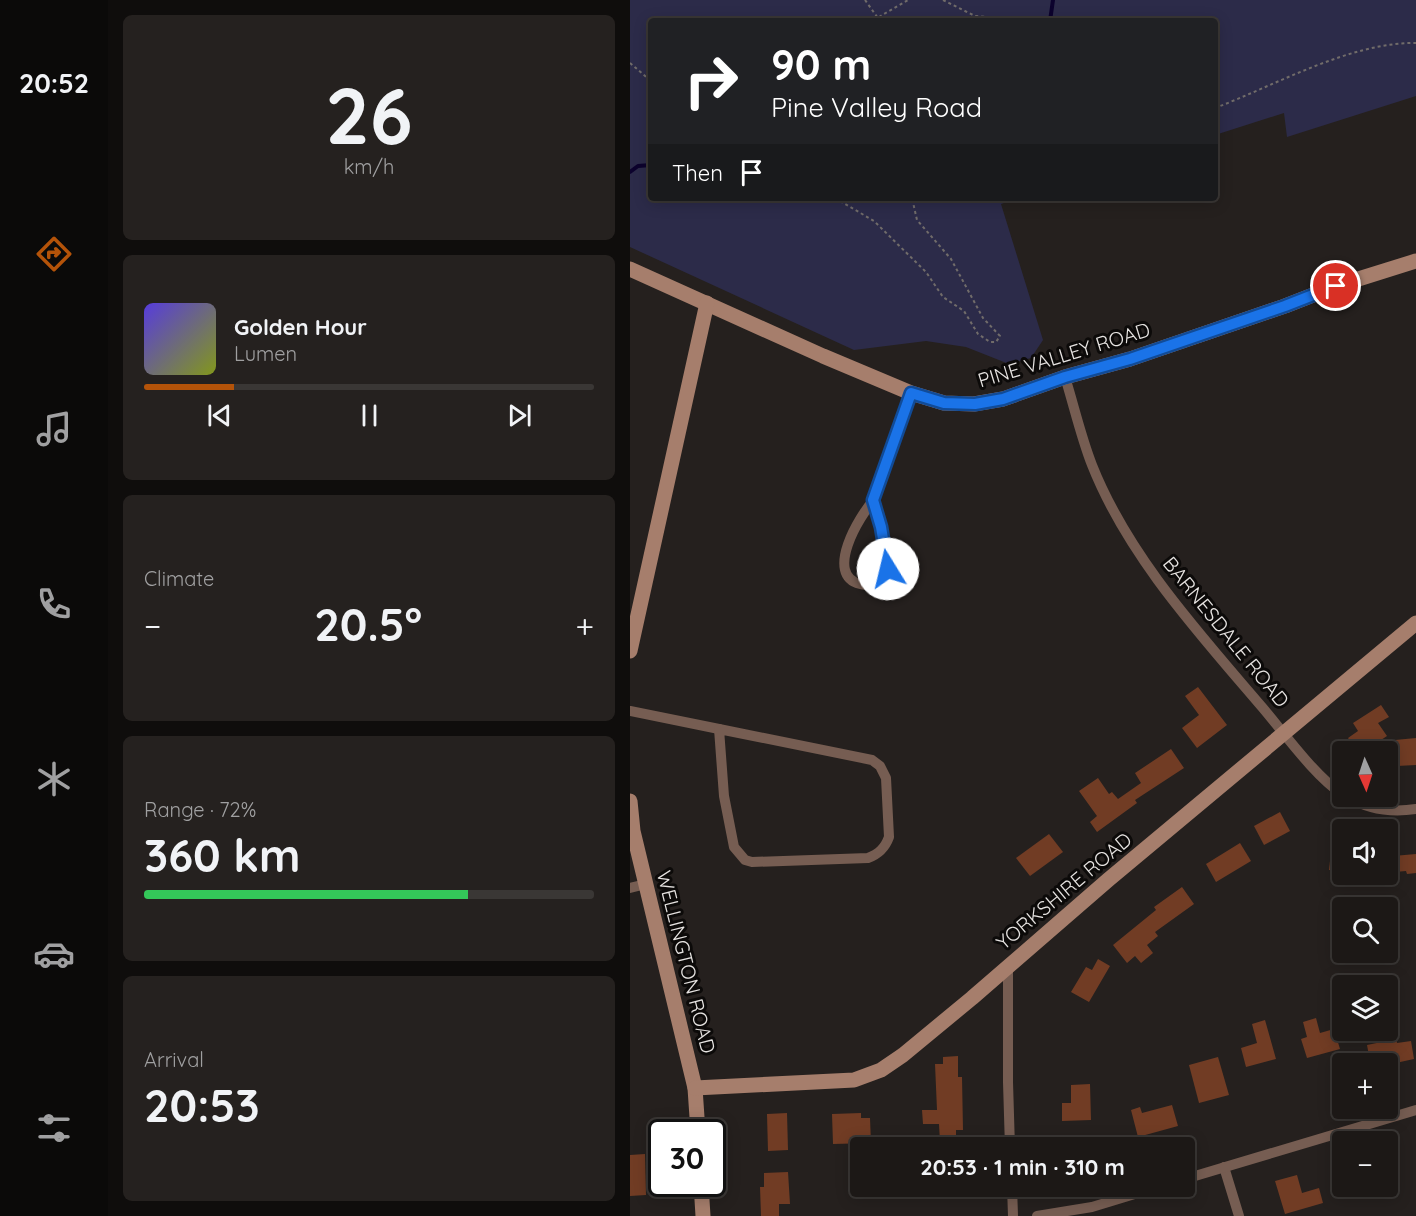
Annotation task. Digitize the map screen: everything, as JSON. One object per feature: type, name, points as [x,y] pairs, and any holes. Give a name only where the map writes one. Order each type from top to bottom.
[{"type":"street","name":"PINE VALLEY ROAD","points":[[630,269],[911,393],[944,403],[975,404],[1003,399],[1065,377],[1130,359],[1285,306],[1336,286],[1416,261]]},
{"type":"street","points":[[630,651],[707,303]]},
{"type":"street","name":"BARNESDALE ROAD","points":[[1065,377],[1092,464],[1111,505],[1167,594],[1284,733],[1332,785]]},
{"type":"street","points":[[873,500],[881,527],[888,569],[883,578],[863,585],[853,582],[845,574],[843,564],[859,520],[873,500],[911,393]]},
{"type":"street","name":"YORKSHIRE ROAD","points":[[695,1089],[844,1081],[875,1073],[903,1055],[1416,623]]},
{"type":"street","points":[[630,711],[719,729],[872,760],[880,766],[886,778],[889,837],[887,844],[876,855],[868,858],[752,862],[745,860],[734,847],[729,828],[719,729]]},
{"type":"street","name":"WELLINGTON ROAD","points":[[630,801],[633,831],[695,1089],[697,1119]]},
{"type":"street","name":"BARNESDALE ROAD","points":[[1372,807],[1395,811],[1416,809]]},
{"type":"street","points":[[630,888],[646,884]]},
{"type":"street","points":[[1008,966],[1010,1137]]},
{"type":"street","points":[[1195,1176],[1416,1110]]},
{"type":"street","points":[[1224,1167],[1239,1216]]},
{"type":"street","points":[[702,1197],[703,1216]]},
{"type":"street","points":[[1012,1197],[1013,1216]]},
{"type":"street","points":[[1037,1216],[1092,1207],[1125,1197]]},
{"type":"path","points":[[865,0],[879,18]]},
{"type":"path","points":[[881,18],[908,0]]},
{"type":"path","points":[[944,0],[975,16],[997,18]]},
{"type":"path","points":[[1218,107],[1290,76],[1359,52],[1383,45],[1416,43]]},
{"type":"path","points":[[630,63],[648,78]]},
{"type":"path","points":[[840,201],[874,221],[926,272],[943,297],[964,310],[978,334],[990,342],[996,342],[1000,336],[983,318],[951,259],[917,220],[913,201]]},
{"type":"shaded area","points":[[630,0],[1416,0],[1416,96],[1287,137],[1284,113],[1218,134],[1218,18],[648,18],[648,201],[1010,201],[1001,204],[1043,340],[1031,358],[1009,364],[966,347],[926,341],[854,350],[630,247]]},
{"type":"building","points":[[1198,687],[1227,725],[1197,748],[1182,728],[1199,715],[1185,696]]},
{"type":"building","points":[[1381,705],[1389,717],[1378,723],[1387,736],[1380,741],[1350,741],[1348,738],[1358,731],[1353,723]]},
{"type":"building","points":[[1416,738],[1416,765],[1398,766],[1398,741],[1395,740]]},
{"type":"building","points":[[1171,749],[1184,768],[1135,800],[1137,803],[1097,832],[1090,822],[1097,816],[1079,791],[1098,778],[1109,794],[1112,792],[1118,799],[1141,783],[1135,773]]},
{"type":"building","points":[[1280,812],[1290,831],[1264,845],[1254,826]]},
{"type":"building","points":[[1049,834],[1063,852],[1030,876],[1016,858]]},
{"type":"building","points":[[1240,843],[1251,861],[1216,882],[1206,864]]},
{"type":"building","points":[[1332,843],[1332,870],[1329,870]]},
{"type":"building","points":[[1416,854],[1416,873],[1398,872],[1398,856]]},
{"type":"building","points":[[1182,887],[1194,904],[1155,932],[1158,936],[1147,945],[1153,953],[1141,963],[1135,956],[1127,963],[1113,945],[1156,910],[1154,907]]},
{"type":"building","points":[[1098,959],[1110,966],[1089,1002],[1071,992],[1086,967],[1092,970]]},
{"type":"building","points":[[1316,1018],[1320,1033],[1332,1030],[1332,1041],[1338,1041],[1340,1049],[1307,1058],[1301,1039],[1307,1037],[1303,1022]]},
{"type":"building","points":[[1265,1020],[1276,1059],[1246,1067],[1241,1048],[1257,1043],[1252,1024]]},
{"type":"building","points":[[1386,1041],[1396,1041],[1397,1043],[1411,1041],[1414,1059],[1398,1062],[1398,1053],[1368,1053],[1367,1045]]},
{"type":"building","points":[[958,1056],[958,1077],[962,1077],[963,1130],[956,1130],[956,1137],[940,1137],[939,1124],[923,1124],[922,1110],[937,1110],[935,1064],[943,1064],[943,1057]]},
{"type":"building","points":[[1218,1057],[1229,1095],[1199,1103],[1189,1065]]},
{"type":"building","points":[[1090,1084],[1091,1120],[1062,1121],[1062,1103],[1071,1103],[1071,1085]]},
{"type":"building","points":[[1172,1105],[1178,1126],[1138,1137],[1131,1110],[1140,1107],[1142,1113]]},
{"type":"building","points":[[787,1113],[788,1150],[768,1151],[767,1114]]},
{"type":"building","points":[[861,1113],[861,1118],[870,1118],[871,1137],[850,1137],[850,1144],[833,1144],[832,1114]]},
{"type":"building","points":[[645,1154],[646,1195],[630,1196],[630,1155]]},
{"type":"building","points":[[788,1172],[790,1204],[779,1204],[779,1216],[761,1216],[760,1187],[764,1187],[764,1173]]},
{"type":"building","points":[[1297,1175],[1302,1193],[1319,1188],[1323,1203],[1285,1214],[1275,1181]]},
{"type":"waterway","points":[[1050,18],[1053,0]]},
{"type":"waterway","points":[[630,172],[638,166],[648,165]]},
{"type":"route","points":[[888,569],[881,527],[873,500],[911,393],[944,403],[975,404],[1003,399],[1065,377],[1130,359],[1285,306],[1336,286]]}]
